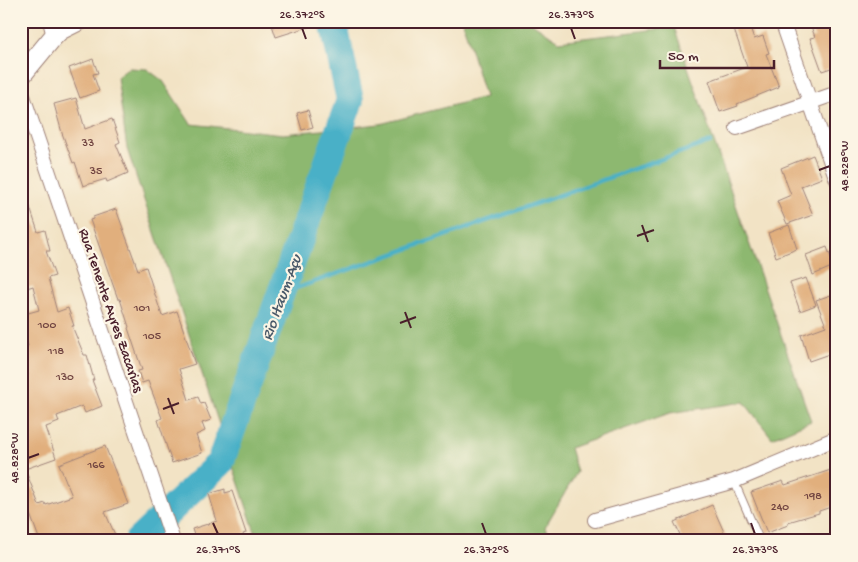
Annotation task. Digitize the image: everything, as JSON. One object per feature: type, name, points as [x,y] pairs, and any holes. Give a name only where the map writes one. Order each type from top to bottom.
[{"type":"street","points":[[21,76],[52,29],[69,21]]},
{"type":"street","points":[[52,29],[84,21]]},
{"type":"street","points":[[782,21],[837,180]]},
{"type":"street","name":"Rua Tenente Ayres Zacarias","points":[[21,90],[170,534]]},
{"type":"street","points":[[737,128],[837,93]]},
{"type":"street","points":[[595,520],[734,481],[837,438]]},
{"type":"lane","points":[[734,481],[760,541]]},
{"type":"green space","points":[[465,21],[529,21],[559,41],[674,27],[811,421],[772,438],[744,402],[670,413],[570,448],[577,472],[545,527],[551,541],[258,541],[127,149],[117,77],[129,68],[147,69],[163,81],[191,124],[283,134],[380,124],[485,97],[463,23]]},
{"type":"building","points":[[283,21],[317,21],[317,24],[276,37],[272,25]]},
{"type":"building","points":[[731,21],[748,21],[754,39],[763,36],[769,53],[766,54],[779,87],[720,112],[709,81],[747,67]]},
{"type":"building","points":[[809,21],[837,21],[837,66],[822,71],[810,38],[815,37]]},
{"type":"building","points":[[93,59],[98,73],[93,74],[99,91],[80,98],[69,68]]},
{"type":"building","points":[[76,98],[85,129],[112,119],[120,142],[116,144],[128,173],[107,182],[106,179],[83,186],[62,133],[54,104]]},
{"type":"building","points":[[308,110],[313,127],[302,130],[297,113]]},
{"type":"building","points":[[813,155],[822,178],[801,186],[813,215],[787,224],[777,201],[791,195],[781,168]]},
{"type":"building","points":[[24,189],[38,232],[45,230],[50,251],[46,251],[55,276],[48,278],[57,312],[68,308],[74,326],[72,326],[84,355],[87,355],[94,380],[92,380],[102,406],[85,413],[82,406],[57,416],[59,422],[46,427],[56,458],[25,469],[39,505],[45,503],[46,505],[72,496],[59,464],[105,446],[128,504],[105,512],[116,537],[108,541],[40,541],[27,506],[21,509],[21,377],[28,375],[21,357],[21,349],[28,346],[21,325],[21,315],[39,310],[33,286],[21,290],[21,190]]},
{"type":"building","points":[[116,209],[138,270],[146,267],[162,316],[177,311],[195,364],[179,369],[189,400],[198,397],[201,404],[204,403],[211,420],[202,423],[205,431],[196,435],[202,453],[172,463],[158,420],[162,418],[148,381],[142,383],[138,371],[142,370],[129,327],[90,220],[93,217]]},
{"type":"building","points":[[789,225],[797,249],[776,257],[768,233]]},
{"type":"building","points":[[827,247],[834,266],[813,275],[806,255]]},
{"type":"building","points":[[806,278],[816,305],[800,311],[790,283]]},
{"type":"building","points":[[837,293],[837,353],[835,352],[809,361],[801,335],[826,326],[816,300]]},
{"type":"building","points":[[837,468],[837,505],[819,511],[819,513],[788,522],[788,525],[767,533],[751,492],[783,481],[785,485]]},
{"type":"building","points":[[225,489],[225,493],[232,491],[246,533],[243,534],[245,541],[196,541],[192,529],[217,521],[209,494]]},
{"type":"building","points":[[712,505],[728,541],[683,541],[674,522]]},
{"type":"waterway","name":"Rio Itaum-Açu","points":[[138,541],[220,463],[350,100],[333,21]]},
{"type":"waterway","points":[[280,294],[710,142]]}]
